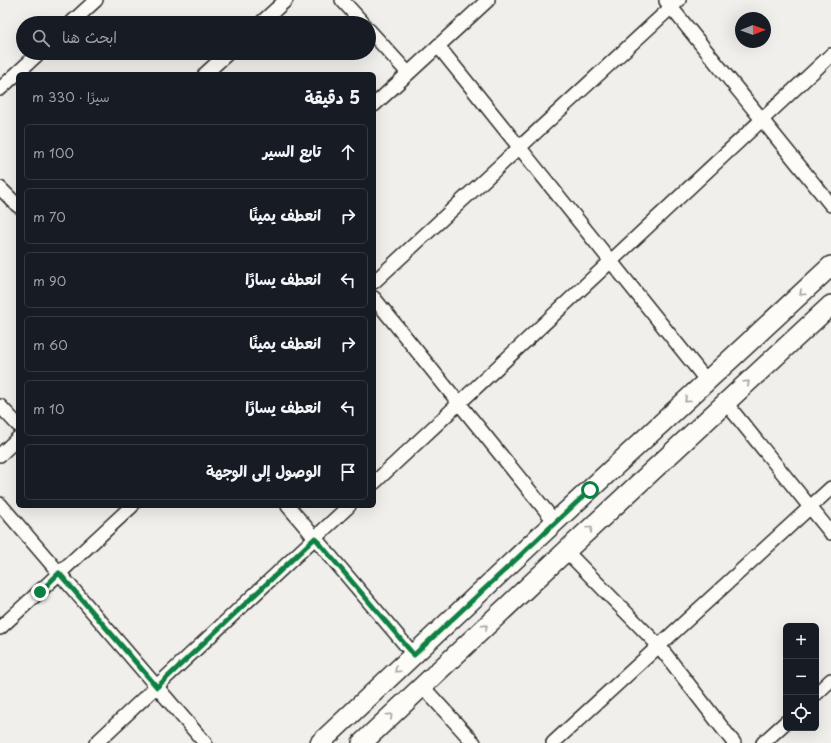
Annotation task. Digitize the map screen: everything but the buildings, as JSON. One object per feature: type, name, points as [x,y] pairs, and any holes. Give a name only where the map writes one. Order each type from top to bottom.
[{"type":"main road","points":[[320,743],[831,266]]},
{"type":"main road","points":[[362,743],[831,305]]},
{"type":"street","points":[[79,16],[96,0]]},
{"type":"street","points":[[269,16],[286,0]]},
{"type":"street","points":[[342,0],[357,16]]},
{"type":"street","points":[[376,103],[488,0]]},
{"type":"street","points":[[376,280],[520,147],[672,2],[762,120],[831,205]]},
{"type":"street","points":[[376,38],[408,73]]},
{"type":"street","points":[[438,46],[707,381]]},
{"type":"street","points":[[376,481],[831,55]]},
{"type":"street","points":[[18,72],[31,60]]},
{"type":"street","points":[[207,72],[220,60]]},
{"type":"street","points":[[0,89],[16,74]]},
{"type":"street","points":[[0,188],[16,204]]},
{"type":"street","points":[[376,300],[555,522]]},
{"type":"street","points":[[726,403],[831,533]]},
{"type":"street","points":[[0,406],[16,423]]},
{"type":"street","points":[[0,455],[16,440]]},
{"type":"street","points":[[553,743],[831,488]]},
{"type":"street","points":[[0,504],[205,743]]},
{"type":"street","points":[[0,628],[130,508]]},
{"type":"street","points":[[290,508],[414,655]]},
{"type":"street","points":[[96,743],[347,508]]},
{"type":"street","points":[[566,551],[659,646],[734,743]]},
{"type":"street","points":[[819,691],[831,680]]},
{"type":"street","points":[[422,686],[474,743]]},
{"type":"street","points":[[763,743],[783,725]]},
{"type":"route","points":[[40,592],[59,573],[157,687],[315,538],[414,655],[590,490]]}]
